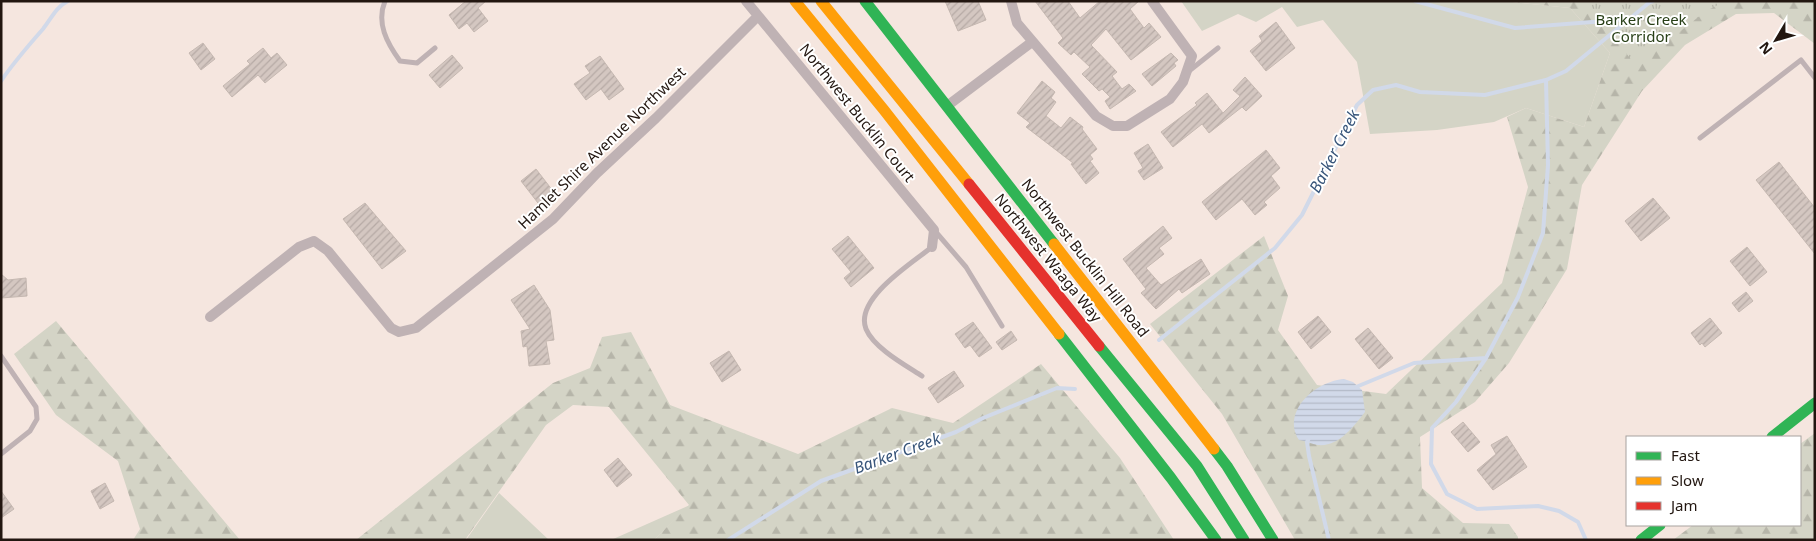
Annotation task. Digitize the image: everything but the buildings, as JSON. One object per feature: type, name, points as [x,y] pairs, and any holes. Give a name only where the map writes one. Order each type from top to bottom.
[{"type":"main road","points":[[795,1],[884,110],[1172,478],[1216,540]]},
{"type":"main road","name":"Northwest Waaga Way","points":[[821,1],[899,95],[1056,294],[1160,418],[1197,466],[1244,540]]},
{"type":"main road","name":"Northwest Bucklin Hill Road","points":[[865,1],[1227,466],[1273,540]]},
{"type":"main road","points":[[1773,436],[1815,404]]},
{"type":"main road","points":[[1641,540],[1659,526]]},
{"type":"street","name":"Northwest Bucklin Court","points":[[746,1],[934,230]]},
{"type":"street","points":[[1012,1],[1017,23],[1032,42],[1096,116],[1113,126],[1127,126],[1170,99],[1188,71],[1192,56],[1152,1]]},
{"type":"street","name":"Hamlet Shire Avenue Northwest","points":[[210,317],[299,247],[314,241],[328,251],[391,328],[399,332],[416,328],[554,219],[597,173],[656,118],[758,16]]},
{"type":"street","points":[[947,106],[1032,42]]},
{"type":"street","points":[[932,247],[934,230]]},
{"type":"lane","points":[[386,1],[382,16],[383,31],[389,46],[400,61],[417,63],[435,48]]},
{"type":"lane","points":[[1188,71],[1218,48]]},
{"type":"lane","points":[[1700,138],[1801,60],[1815,78]]},
{"type":"lane","points":[[934,230],[966,267],[1002,326]]},
{"type":"lane","points":[[922,376],[874,341],[866,330],[865,322],[871,300],[880,290],[932,247]]},
{"type":"lane","points":[[1,356],[36,407],[37,419],[30,431],[1,454]]},
{"type":"green space","points":[[1181,1],[1503,1],[1570,8],[1610,53],[1584,127],[1526,108],[1494,122],[1437,130],[1370,134],[1357,62],[1323,20],[1297,27],[1282,7],[1256,22],[1238,14],[1202,31]]},
{"type":"green space","points":[[1503,1],[1815,1],[1815,44],[1774,13],[1736,14],[1685,45],[1642,91],[1582,185],[1567,269],[1509,363],[1475,402],[1420,437],[1422,488],[1463,523],[1509,524],[1518,540],[1295,540],[1222,414],[1150,324],[1264,236],[1288,296],[1278,330],[1317,385],[1386,394],[1502,283],[1528,187],[1507,117],[1526,108],[1584,127],[1610,53],[1570,8]]},
{"type":"green space","name":"Barker Creek Corridor","points":[[1586,1],[1726,1],[1706,11],[1636,66]]},
{"type":"green space","points":[[56,321],[240,540],[133,540],[140,529],[118,461],[56,415],[14,354]]},
{"type":"green space","points":[[631,332],[670,405],[798,454],[892,408],[953,423],[1041,364],[1120,458],[1174,540],[654,540],[689,505],[609,407],[573,405],[546,425],[465,540],[356,540],[553,383],[590,368],[602,337]]},
{"type":"green space","points":[[1815,433],[1815,540],[1673,540],[1692,526],[1801,526],[1801,443]]},
{"type":"green space","points":[[499,493],[549,540],[466,540]]},
{"type":"green space","points":[[690,505],[654,540],[611,540]]},
{"type":"water","points":[[1344,379],[1353,382],[1362,390],[1365,412],[1345,434],[1333,443],[1318,445],[1299,440],[1294,419],[1304,399],[1323,385]]},
{"type":"waterway","points":[[1,81],[57,10],[68,1]]},
{"type":"waterway","points":[[1415,1],[1515,28],[1631,19]]},
{"type":"waterway","name":"Barker Creek","points":[[1159,340],[1275,248],[1302,215],[1357,105],[1373,90],[1396,85],[1420,92],[1485,95],[1546,80],[1566,71],[1653,1]]},
{"type":"waterway","points":[[1546,80],[1548,165],[1543,233],[1518,297],[1486,358],[1456,402],[1432,428],[1431,464],[1447,494],[1477,509],[1538,506],[1559,511],[1578,522],[1586,540]]},
{"type":"waterway","points":[[1356,387],[1414,363],[1486,358]]},
{"type":"waterway","name":"Barker Creek","points":[[728,540],[821,481],[956,432],[983,418],[1057,388],[1075,389]]},
{"type":"waterway","points":[[1309,438],[1307,442],[1309,456],[1329,540]]},
{"type":"traffic: fast","points":[[865,1],[1054,244]]},
{"type":"traffic: fast","points":[[1059,334],[1171,478],[1216,540]]},
{"type":"traffic: fast","points":[[1099,346],[1197,466],[1244,540]]},
{"type":"traffic: fast","points":[[1773,436],[1815,403]]},
{"type":"traffic: fast","points":[[1214,449],[1227,466],[1273,540]]},
{"type":"traffic: fast","points":[[1641,540],[1659,526]]},
{"type":"traffic: slow","points":[[795,1],[884,110],[1059,334]]},
{"type":"traffic: slow","points":[[821,1],[969,184]]},
{"type":"traffic: slow","points":[[1054,244],[1214,449]]},
{"type":"traffic: jam","points":[[969,184],[1099,346]]}]
